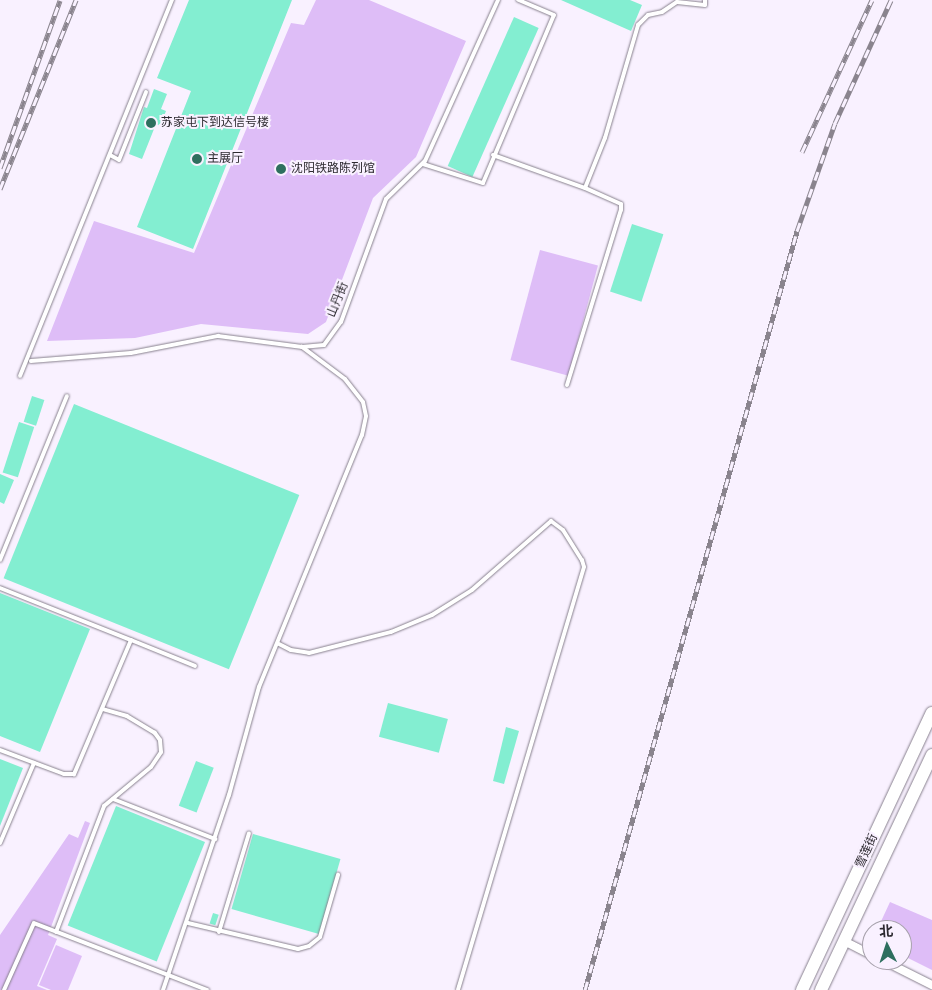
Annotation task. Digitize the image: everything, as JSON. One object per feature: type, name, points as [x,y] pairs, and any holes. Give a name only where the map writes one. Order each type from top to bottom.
[{"type":"main road","name":"雪莲街","points":[[802,990],[932,713]]},
{"type":"main road","name":"雪莲街","points":[[821,990],[932,755]]},
{"type":"street","points":[[844,941],[862,950]]},
{"type":"street","points":[[902,970],[932,985]]},
{"type":"lane","points":[[20,376],[172,0]]},
{"type":"lane","name":"山丹街","points":[[31,361],[131,353],[218,336],[302,347],[324,344],[341,322],[386,199],[423,164],[498,0]]},
{"type":"lane","points":[[423,164],[483,183],[554,15],[518,0]]},
{"type":"lane","points":[[585,188],[605,138],[638,25],[648,15],[662,12],[676,2],[706,5],[706,0]]},
{"type":"lane","points":[[110,155],[119,160],[146,92]]},
{"type":"lane","points":[[133,98],[142,103]]},
{"type":"lane","points":[[493,156],[585,188],[621,204],[621,210],[568,385]]},
{"type":"lane","points":[[163,990],[188,923],[215,839],[259,687],[279,644],[362,435],[366,416],[363,402],[345,379],[302,347]]},
{"type":"lane","points":[[0,560],[67,396]]},
{"type":"lane","points":[[279,644],[292,650],[310,654],[391,632],[432,615],[472,590],[551,520],[563,530],[582,560],[584,567],[458,990]]},
{"type":"lane","points":[[0,588],[195,666]]},
{"type":"lane","points":[[0,750],[64,774],[74,774],[103,709],[130,640]]},
{"type":"lane","points":[[56,932],[104,806],[151,767],[161,752],[160,740],[127,716],[103,709]]},
{"type":"lane","points":[[0,844],[34,763]]},
{"type":"lane","points":[[113,799],[215,839]]},
{"type":"lane","points":[[219,932],[249,832]]},
{"type":"lane","points":[[188,923],[219,932],[298,949],[310,946],[320,937],[338,875]]},
{"type":"lane","points":[[4,990],[34,923],[207,990]]},
{"type":"shaded area","name":"沈阳铁路陈列馆","points":[[316,0],[369,0],[466,41],[416,157],[373,198],[326,322],[308,334],[201,324],[135,338],[47,341],[94,221],[194,253],[291,23],[304,25]]},
{"type":"shaded area","points":[[540,250],[598,266],[568,376],[510,360]]},
{"type":"shaded area","points":[[85,821],[90,823],[48,935],[57,939],[37,986],[47,990],[0,990],[0,935],[69,834],[78,838]]},
{"type":"shaded area","points":[[890,902],[932,920],[932,970],[912,960],[912,920],[882,920]]},
{"type":"shaded area","points":[[56,945],[82,956],[68,990],[51,990],[39,985]]},
{"type":"building","name":"主展厅","points":[[189,0],[292,0],[193,249],[137,227],[191,91],[157,78]]},
{"type":"building","points":[[561,0],[630,0],[642,5],[631,31]]},
{"type":"building","points":[[514,17],[539,28],[472,177],[448,166]]},
{"type":"building","name":"苏家屯下到达信号楼","points":[[154,89],[167,94],[161,109],[166,111],[160,126],[156,124],[142,159],[129,154],[144,107],[147,108]]},
{"type":"building","points":[[632,224],[663,234],[641,302],[610,292]]},
{"type":"building","points":[[32,396],[44,400],[36,426],[24,422]]},
{"type":"building","points":[[74,404],[299,495],[229,669],[4,578]]},
{"type":"building","points":[[19,422],[34,427],[18,477],[3,472]]},
{"type":"building","points":[[0,474],[14,480],[4,504],[0,502]]},
{"type":"building","points":[[0,593],[90,629],[40,752],[0,736]]},
{"type":"building","points":[[388,703],[448,719],[439,753],[379,737]]},
{"type":"building","points":[[506,727],[519,731],[504,784],[493,781]]},
{"type":"building","points":[[0,759],[23,768],[0,826]]},
{"type":"building","points":[[196,761],[214,768],[197,813],[179,806]]},
{"type":"building","points":[[116,806],[205,842],[157,962],[68,926]]},
{"type":"building","points":[[253,834],[340,859],[319,934],[232,909]]},
{"type":"building","points":[[213,913],[219,915],[215,925],[210,923]]},
{"type":"railway","points":[[0,168],[60,0]]},
{"type":"railway","points":[[0,189],[76,0]]},
{"type":"railway","points":[[802,152],[872,0]]},
{"type":"railway","points":[[585,990],[797,231],[835,123],[891,0]]},
{"type":"place","name":"苏家屯下到达信号楼","points":[[151,123]]},
{"type":"place","name":"主展厅","points":[[197,159]]},
{"type":"place","name":"沈阳铁路陈列馆","points":[[281,169]]}]
